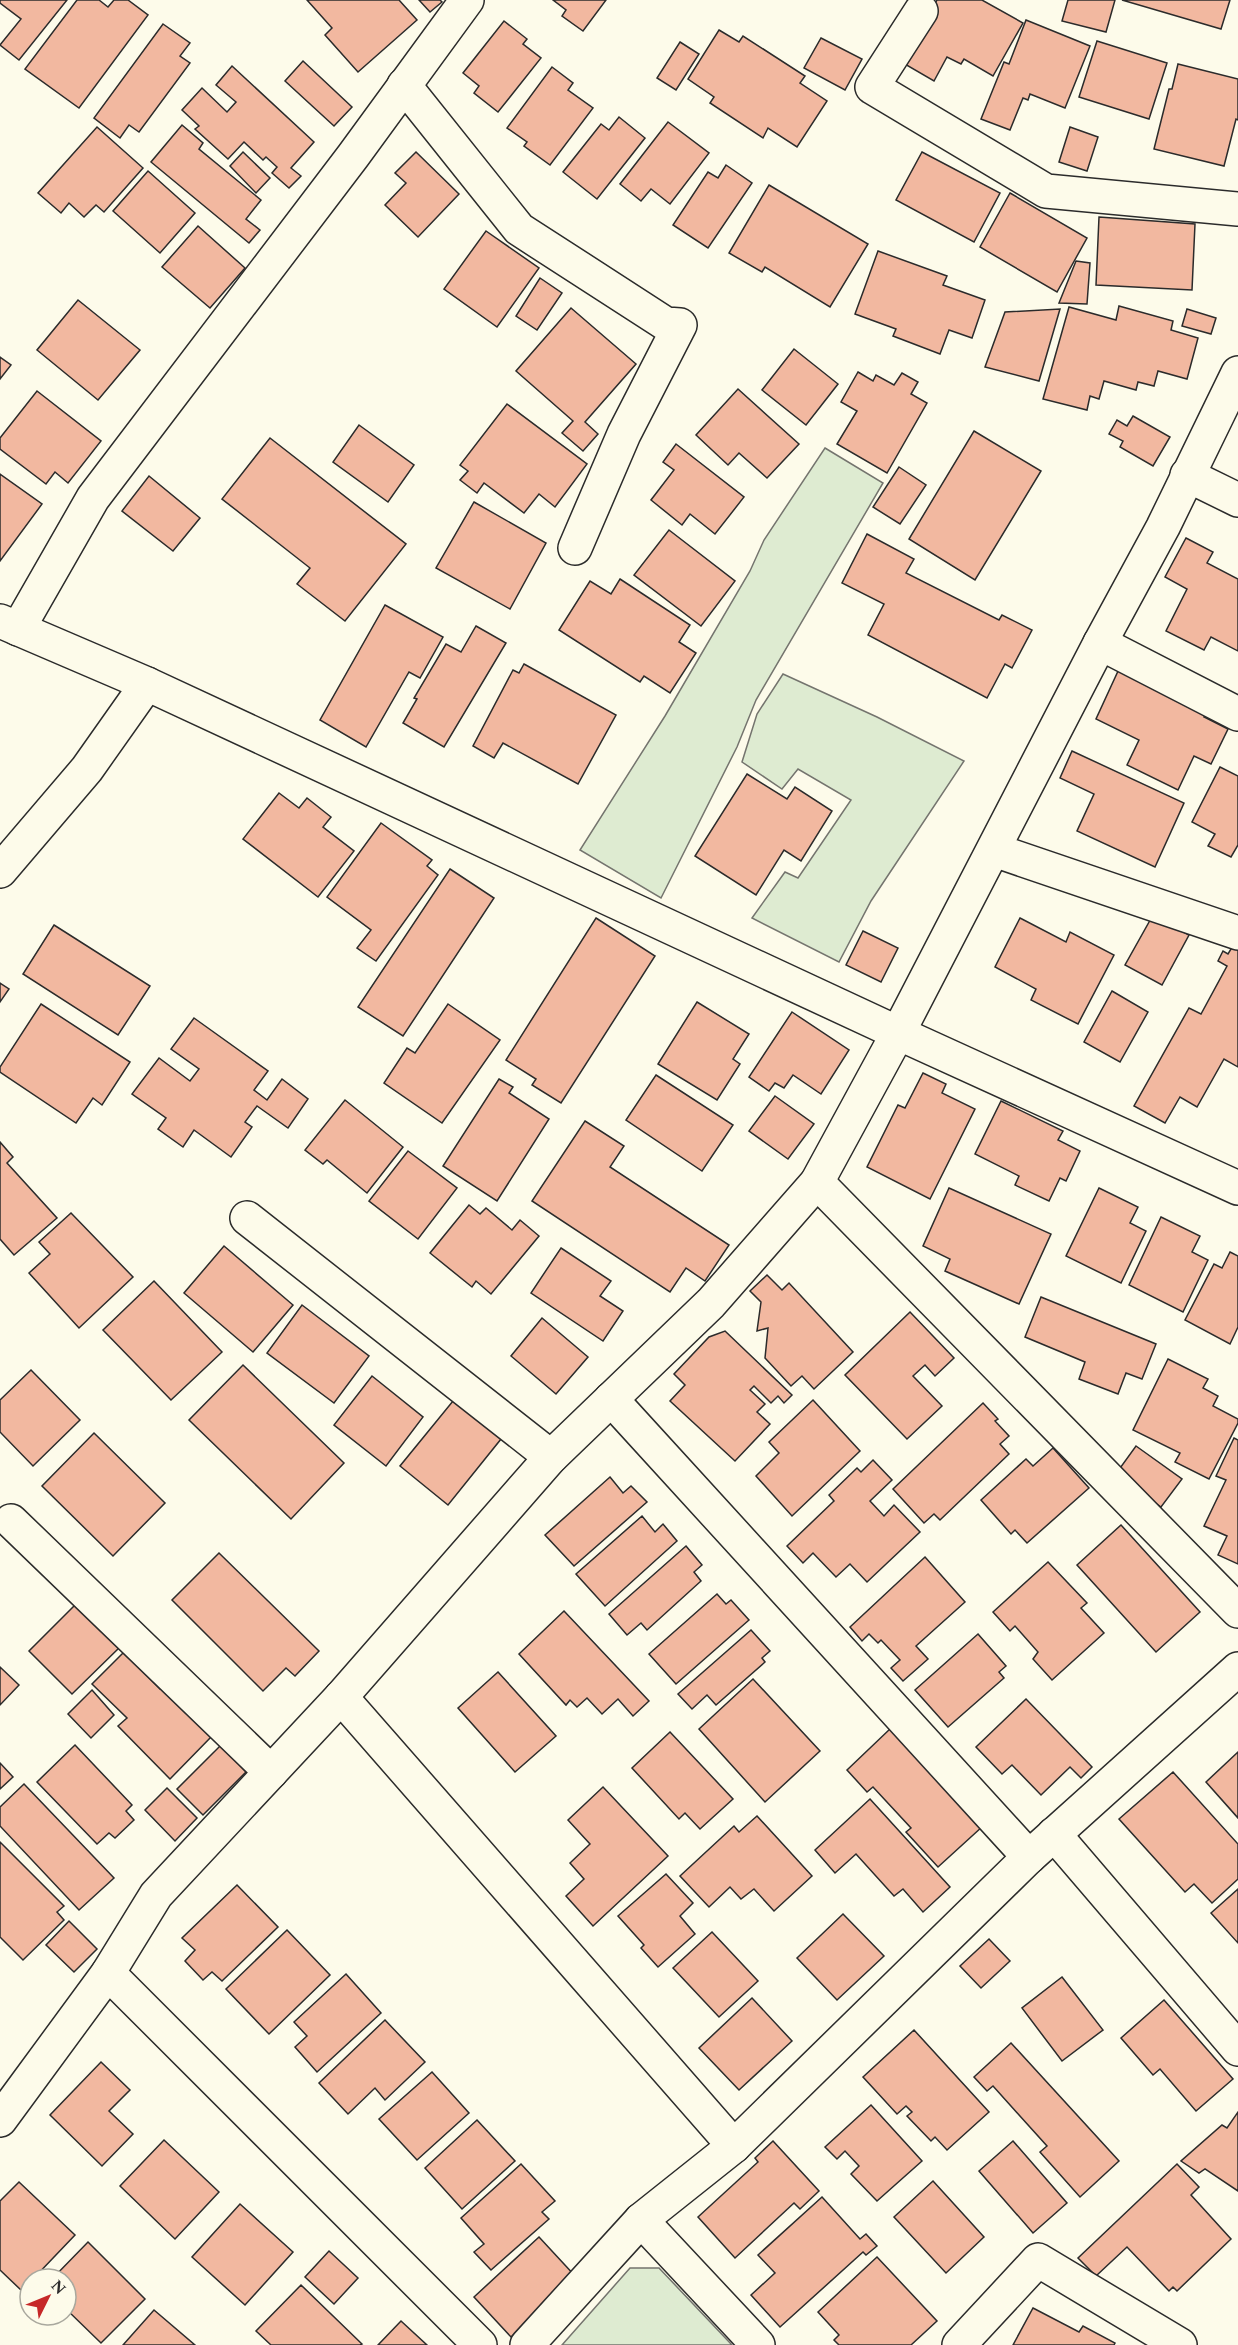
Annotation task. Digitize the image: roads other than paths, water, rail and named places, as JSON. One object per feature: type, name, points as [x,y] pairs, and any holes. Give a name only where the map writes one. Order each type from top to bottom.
[{"type":"street","points":[[467,0],[353,156],[93,498],[9,625],[147,684],[898,1033],[1238,1188]]},
{"type":"street","points":[[921,11],[872,87],[1046,191],[1238,209]]},
{"type":"street","points":[[404,85],[519,229],[666,324],[680,325],[624,434],[575,548]]},
{"type":"street","points":[[0,2120],[108,1973],[156,1895],[341,1697],[551,1457],[711,1303],[817,1182],[898,1033],[1235,386]]},
{"type":"street","points":[[1187,475],[1238,501]]},
{"type":"street","points":[[1100,644],[1238,714]]},
{"type":"street","points":[[0,871],[87,768],[147,684]]},
{"type":"street","points":[[994,850],[1238,933]]},
{"type":"street","points":[[817,1182],[1238,1611]]},
{"type":"street","points":[[247,1218],[551,1457]]},
{"type":"street","points":[[611,1399],[1029,1857]]},
{"type":"street","points":[[11,1521],[271,1772]]},
{"type":"street","points":[[527,2345],[641,2220],[734,2146],[1029,1857],[1238,1669]]},
{"type":"street","points":[[341,1697],[734,2146]]},
{"type":"street","points":[[1054,1834],[1238,2049]]},
{"type":"street","points":[[108,1973],[480,2345]]},
{"type":"street","points":[[641,2220],[758,2345]]},
{"type":"street","points":[[959,2345],[1038,2260],[1180,2345]]}]
